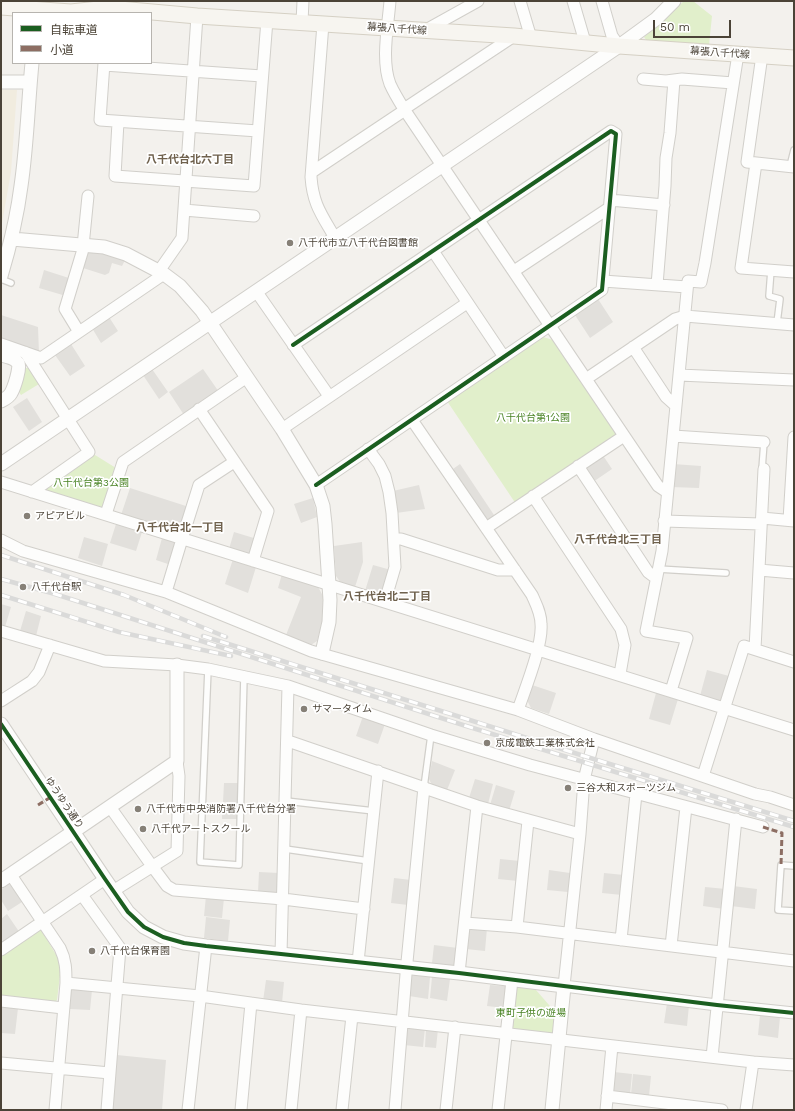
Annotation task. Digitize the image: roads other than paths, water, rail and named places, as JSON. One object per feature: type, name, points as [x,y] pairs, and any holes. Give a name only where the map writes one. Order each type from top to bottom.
[{"type":"main road","name":"幕張八千代線","points":[[1,7],[36,8],[71,12],[83,6],[107,10],[137,12]]},
{"type":"main road","name":"幕張八千代線","points":[[152,13],[514,36],[619,46],[794,58]]},
{"type":"street","points":[[107,10],[125,1]]},
{"type":"street","points":[[302,22],[303,1]]},
{"type":"street","points":[[390,1],[386,55],[387,71],[391,85],[404,110],[658,486],[667,492]]},
{"type":"street","points":[[424,31],[478,1]]},
{"type":"street","points":[[520,1],[530,38]]},
{"type":"street","points":[[573,1],[585,42]]},
{"type":"street","points":[[602,1],[612,36],[619,46]]},
{"type":"street","points":[[1,464],[619,46],[656,18],[674,1]]},
{"type":"street","points":[[1,344],[30,352],[41,358],[162,273],[182,238],[197,16]]},
{"type":"street","points":[[118,122],[116,176],[254,186],[267,20]]},
{"type":"street","points":[[323,24],[312,172],[312,191],[316,206],[334,238]]},
{"type":"street","points":[[312,172],[514,36]]},
{"type":"street","points":[[671,691],[687,638],[646,631],[662,551],[687,287],[688,281],[701,282],[706,263],[738,54]]},
{"type":"street","points":[[762,55],[747,162],[792,166]]},
{"type":"street","points":[[6,279],[22,180],[32,64]]},
{"type":"street","points":[[258,131],[100,120],[104,64],[262,76]]},
{"type":"street","points":[[643,79],[666,81],[682,79],[733,83]]},
{"type":"street","points":[[657,284],[664,205],[666,158],[670,133],[674,80]]},
{"type":"street","points":[[1,82],[30,82]]},
{"type":"street","points":[[293,345],[611,131],[616,134],[602,290],[316,484]]},
{"type":"street","points":[[756,163],[741,268],[794,272]]},
{"type":"street","points":[[79,332],[65,310],[71,284],[84,246],[88,196]]},
{"type":"street","points":[[514,271],[610,204],[664,205]]},
{"type":"street","points":[[184,210],[254,216]]},
{"type":"street","points":[[12,239],[104,247],[126,254],[162,273],[180,286],[193,300],[282,429],[316,484],[325,524],[329,584],[329,622],[322,653]]},
{"type":"street","points":[[433,251],[504,357]]},
{"type":"street","points":[[603,281],[687,287]]},
{"type":"street","points":[[256,291],[329,396]]},
{"type":"street","points":[[282,429],[467,303]]},
{"type":"street","points":[[586,379],[675,319],[685,316],[794,325]]},
{"type":"street","points":[[633,347],[666,397],[676,406]]},
{"type":"street","points":[[30,352],[67,419],[89,452],[32,492]]},
{"type":"street","points":[[1,355],[15,359],[20,368],[12,392],[8,397],[1,401]]},
{"type":"street","points":[[679,375],[794,380]]},
{"type":"street","points":[[106,514],[123,462],[247,377]]},
{"type":"street","points":[[199,410],[268,511],[245,558]]},
{"type":"street","points":[[412,420],[532,595],[538,608],[542,625],[538,649],[518,710]]},
{"type":"street","points":[[486,528],[624,436]]},
{"type":"street","points":[[673,436],[764,442]]},
{"type":"street","points":[[664,521],[792,520],[794,437]]},
{"type":"street","points":[[368,448],[385,476],[389,492],[394,539],[395,567],[385,601]]},
{"type":"street","points":[[166,592],[199,485],[234,462]]},
{"type":"street","points":[[578,466],[648,572],[657,573]]},
{"type":"street","points":[[754,649],[764,470]]},
{"type":"street","points":[[1,482],[245,558],[294,576],[329,584],[385,601],[794,730]]},
{"type":"street","points":[[533,496],[621,629],[625,645],[620,674]]},
{"type":"street","points":[[394,539],[401,539],[498,570],[515,570]]},
{"type":"street","points":[[1,540],[23,551],[166,592],[298,642],[322,653],[518,710],[594,740],[755,794],[794,804]]},
{"type":"street","points":[[759,570],[794,573]]},
{"type":"street","points":[[1,631],[23,635],[50,645],[104,661],[177,665],[208,669],[288,686],[374,718],[430,735],[584,780],[763,827]]},
{"type":"street","points":[[1,702],[32,681],[39,672],[50,645]]},
{"type":"street","points":[[703,776],[744,646],[794,662]]},
{"type":"street","points":[[113,890],[177,851],[179,776],[177,761],[177,665]]},
{"type":"street","points":[[281,954],[283,899],[281,883],[285,849],[288,686]]},
{"type":"street","name":"ゆうゆう通り","points":[[1,724],[128,912],[144,927],[163,937],[184,943],[214,945],[564,986]]},
{"type":"street","points":[[552,1110],[580,834],[584,780],[594,740]]},
{"type":"street","points":[[288,741],[424,787],[499,810],[528,821],[580,834]]},
{"type":"street","name":"ゆうゆう通り","points":[[74,831],[177,761]]},
{"type":"street","points":[[358,962],[378,771]]},
{"type":"street","points":[[395,1110],[403,1034],[402,1021],[408,985],[407,967],[412,892],[424,787]]},
{"type":"street","points":[[622,940],[636,794]]},
{"type":"street","points":[[459,973],[465,935],[477,804]]},
{"type":"street","points":[[110,807],[167,886],[174,890],[214,895],[283,899],[364,909]]},
{"type":"street","points":[[671,946],[686,807]]},
{"type":"street","points":[[712,1057],[736,820]]},
{"type":"street","points":[[517,927],[528,821]]},
{"type":"street","points":[[55,1110],[63,1008],[68,996],[66,965],[64,956],[42,921],[6,878],[74,831]]},
{"type":"street","points":[[1,950],[15,938],[105,879]]},
{"type":"street","points":[[82,895],[120,948],[116,988],[112,1074],[107,1110]]},
{"type":"street","points":[[465,922],[794,961]]},
{"type":"street","points":[[188,1110],[200,996],[214,945]]},
{"type":"street","points":[[498,1110],[512,980]]},
{"type":"street","points":[[66,983],[200,996],[251,1003],[274,1004],[301,1010],[402,1021],[433,1026],[455,1027],[753,1062],[794,1065]]},
{"type":"street","points":[[564,986],[717,1006],[794,1014]]},
{"type":"street","points":[[1,1001],[63,1008]]},
{"type":"street","points":[[241,1110],[251,1003]]},
{"type":"street","points":[[292,1110],[301,1010]]},
{"type":"street","points":[[342,1110],[352,1016]]},
{"type":"street","points":[[446,1110],[455,1027]]},
{"type":"street","points":[[606,1110],[612,1046]]},
{"type":"street","points":[[746,1110],[753,1062]]},
{"type":"street","points":[[1,1063],[112,1074]]},
{"type":"street","points":[[607,1096],[722,1110]]},
{"type":"lane","points":[[792,166],[794,150]]},
{"type":"lane","points":[[771,270],[769,296],[780,299],[777,323]]},
{"type":"lane","points":[[1,280],[6,279]]},
{"type":"lane","points":[[764,442],[762,469],[764,470]]},
{"type":"lane","points":[[657,573],[726,572]]},
{"type":"lane","points":[[208,669],[200,862],[239,865],[239,811],[244,676]]},
{"type":"lane","points":[[424,787],[428,773],[430,735]]},
{"type":"lane","points":[[286,801],[374,811]]},
{"type":"lane","points":[[285,849],[369,861]]},
{"type":"lane","points":[[794,866],[781,865],[778,910],[794,911]]},
{"type":"railway","points":[[1,555],[124,595],[226,637]]},
{"type":"railway","points":[[1,579],[55,594],[463,725],[794,827]]},
{"type":"railway","points":[[1,595],[119,632],[231,656]]},
{"type":"railway","points":[[203,636],[794,821]]},
{"type":"place","name":"八千代市立八千代台図書館","points":[[290,243]]},
{"type":"place","name":"アピアビル","points":[[27,516]]},
{"type":"place","name":"八千代台駅","points":[[23,587]]},
{"type":"place","name":"サマータイム","points":[[304,709]]},
{"type":"place","name":"京成電鉄工業株式会社","points":[[487,743]]},
{"type":"place","name":"三谷大和スポーツジム","points":[[568,788]]},
{"type":"place","name":"八千代市中央消防署八千代台分署","points":[[138,809]]},
{"type":"place","name":"八千代アートスクール","points":[[143,829]]},
{"type":"place","name":"八千代台保育園","points":[[92,951]]},
{"type":"district","name":"八千代台北六丁目","points":[[190,160]]},
{"type":"district","name":"八千代台北一丁目","points":[[180,528]]},
{"type":"district","name":"八千代台北三丁目","points":[[618,540]]},
{"type":"district","name":"八千代台北二丁目","points":[[387,597]]},
{"type":"park label","name":"八千代台第1公園","points":[[533,418]]},
{"type":"park label","name":"八千代台第3公園","points":[[91,483]]},
{"type":"park label","name":"東町子供の遊場","points":[[531,1013]]}]
